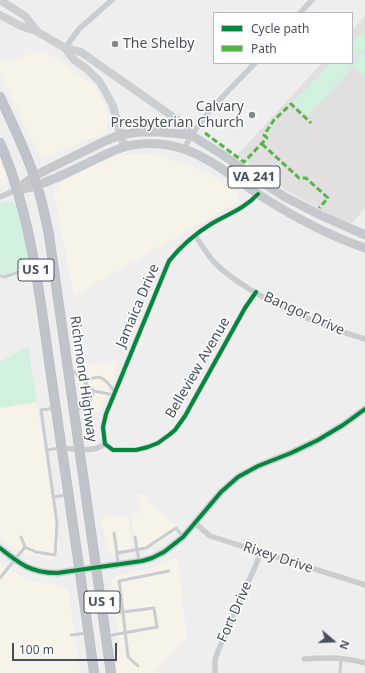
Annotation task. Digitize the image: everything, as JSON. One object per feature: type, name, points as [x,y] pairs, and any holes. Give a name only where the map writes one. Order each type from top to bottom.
[{"type":"highway","name":"Richmond Highway","points":[[0,97],[34,176],[50,236],[67,365],[104,613],[111,673]]},
{"type":"highway","name":"US 1","points":[[0,143],[13,176],[35,265],[94,673]]},
{"type":"main road","points":[[0,0],[25,16],[36,31]]},
{"type":"main road","points":[[0,15],[21,26],[36,31],[65,48],[82,52],[186,126],[191,135]]},
{"type":"main road","points":[[65,48],[74,60],[87,69],[99,81],[112,106],[122,141],[127,146]]},
{"type":"main road","name":"VA 241","points":[[16,190],[34,176],[120,135],[138,132],[160,132],[191,135],[224,154],[263,183],[285,197],[320,216],[365,235]]},
{"type":"main road","name":"VA 241","points":[[16,190],[37,186],[127,146],[163,144],[184,149],[212,162],[258,194],[310,223],[365,248]]},
{"type":"street","points":[[65,48],[79,29],[112,0]]},
{"type":"street","points":[[301,12],[312,0]]},
{"type":"street","points":[[184,149],[191,135],[203,119],[254,64]]},
{"type":"street","points":[[0,197],[16,190]]},
{"type":"street","name":"Jamaica Drive","points":[[105,444],[104,424],[106,414],[170,261],[178,250],[195,235],[211,224],[239,211],[252,201],[258,194]]},
{"type":"street","name":"Bangor Drive","points":[[195,235],[215,263],[256,292],[312,320],[365,339]]},
{"type":"street","name":"Belleview Avenue","points":[[105,444],[113,450],[136,450],[158,443],[175,430],[185,416],[245,308],[256,292]]},
{"type":"street","points":[[0,548],[30,569],[47,573],[139,562],[152,558],[164,552],[183,537],[221,492],[238,477],[258,466],[318,440],[343,425],[365,409]]},
{"type":"street","points":[[62,448],[94,450],[105,444]]},
{"type":"street","name":"Rixey Drive","points":[[195,523],[210,536],[365,585]]},
{"type":"street","name":"Fort Drive","points":[[215,673],[215,660],[218,651],[261,553]]},
{"type":"street","points":[[304,659],[341,658],[365,663]]},
{"type":"lane","points":[[336,236],[342,225]]},
{"type":"lane","points":[[0,276],[5,277],[35,265]]},
{"type":"lane","points":[[67,365],[94,391],[114,393]]},
{"type":"lane","points":[[85,382],[94,378],[105,379],[114,393]]},
{"type":"lane","points":[[74,412],[89,404],[94,391]]},
{"type":"lane","points":[[21,537],[25,547],[36,552],[55,555],[57,523],[41,410],[56,408]]},
{"type":"lane","points":[[47,450],[62,448]]},
{"type":"lane","points":[[53,497],[69,495]]},
{"type":"lane","points":[[117,553],[146,548],[176,528],[183,537]]},
{"type":"lane","points":[[114,533],[118,565]]},
{"type":"lane","points":[[135,537],[139,562]]},
{"type":"lane","points":[[0,578],[25,547]]},
{"type":"lane","points":[[146,548],[152,558]]},
{"type":"lane","points":[[138,666],[128,657],[119,581],[169,571]]},
{"type":"lane","points":[[104,613],[154,608],[157,627],[107,636]]},
{"type":"lane","points":[[71,635],[88,633]]},
{"type":"lane","points":[[340,673],[341,658]]},
{"type":"shaded area","points":[[365,16],[365,208],[351,224],[328,214],[288,191],[263,175],[237,155],[321,64],[353,64],[353,29]]},
{"type":"shaded area","points":[[43,50],[95,86],[109,114],[105,134],[41,158],[0,73],[0,64]]},
{"type":"shaded area","points":[[0,151],[9,178],[8,183],[0,187]]},
{"type":"shaded area","points":[[139,153],[160,156],[203,171],[236,188],[240,195],[237,202],[74,296],[54,193],[60,183],[88,168],[116,157]]},
{"type":"shaded area","points":[[114,363],[117,371],[100,411],[83,417],[76,364]]},
{"type":"shaded area","points":[[37,402],[60,550],[58,551],[58,556],[52,560],[15,550],[0,537],[0,407]]},
{"type":"shaded area","points":[[135,494],[150,495],[146,499],[180,529],[160,543],[136,550],[131,514],[145,512]]},
{"type":"shaded area","points":[[128,515],[133,551],[113,555],[106,548],[102,518]]},
{"type":"shaded area","points":[[177,557],[187,637],[153,673],[117,673],[116,653],[120,651],[111,582],[116,576],[151,569]]},
{"type":"shaded area","points":[[0,562],[16,574],[36,582],[61,585],[68,590],[80,673],[0,673]]},
{"type":"green space","points":[[365,31],[365,51],[363,49],[353,59],[353,40]]},
{"type":"green space","points":[[362,53],[365,56],[365,78],[351,65]]},
{"type":"green space","points":[[329,64],[349,64],[348,65],[352,69],[308,115],[292,103]]},
{"type":"green space","points":[[8,201],[14,202],[18,206],[31,261],[3,277],[0,272],[0,204]]},
{"type":"green space","points":[[28,346],[37,402],[0,408],[0,362]]},
{"type":"marked path","points":[[205,133],[244,162],[267,138],[264,135],[274,120],[291,104],[311,123]]},
{"type":"marked path","points":[[262,144],[299,178],[306,178],[328,198],[319,208]]},
{"type":"cycle path","points":[[256,292],[245,308],[185,416],[175,430],[158,443],[136,450],[113,450],[105,444],[103,427],[106,414],[169,261],[183,245],[199,232],[241,207],[258,194]]},
{"type":"cycle path","points":[[0,548],[20,563],[33,569],[48,573],[142,561],[152,558],[164,552],[183,537],[221,492],[238,477],[258,466],[318,440],[343,425],[365,409]]},
{"type":"place","name":"The Shelby","points":[[115,44]]},
{"type":"place","name":"Calvary Presbyterian Church","points":[[252,115]]}]
